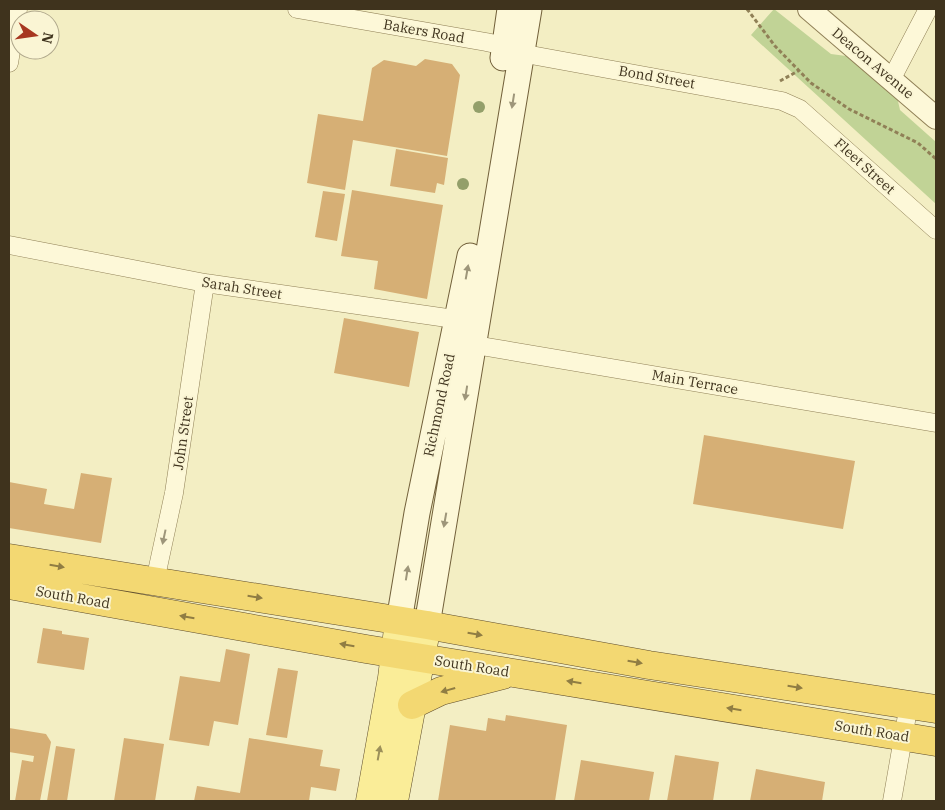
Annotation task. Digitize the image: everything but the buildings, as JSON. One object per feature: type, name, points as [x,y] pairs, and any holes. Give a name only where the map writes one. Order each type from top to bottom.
[{"type":"highway","name":"South Road","points":[[9,558],[427,625],[649,665],[936,709]]},
{"type":"highway","name":"South Road","points":[[9,585],[422,658],[936,742]]},
{"type":"highway","points":[[412,705],[441,692],[511,672]]},
{"type":"main road","name":"Richmond Road","points":[[510,9],[513,50]]},
{"type":"main road","name":"Richmond Road","points":[[394,801],[422,658],[465,332],[513,50],[529,9]]},
{"type":"main road","name":"Richmond Road","points":[[370,801],[417,513],[465,332]]},
{"type":"street","points":[[9,63],[18,9]]},
{"type":"street","name":"Bakers Road","points":[[297,9],[513,50]]},
{"type":"street","name":"Deacon Avenue","points":[[809,9],[892,78],[936,118]]},
{"type":"street","points":[[892,78],[928,9]]},
{"type":"street","name":"Bond Street","points":[[513,50],[762,96],[792,104]]},
{"type":"street","name":"Fleet Street","points":[[792,104],[800,109],[936,230]]},
{"type":"street","name":"Sarah Street","points":[[9,245],[465,332]]},
{"type":"street","name":"John Street","points":[[155,581],[174,493],[205,283]]},
{"type":"street","name":"Main Terrace","points":[[465,332],[936,423]]},
{"type":"street","points":[[892,801],[909,704]]},
{"type":"path","points":[[747,9],[775,46],[798,71],[830,98],[909,138],[936,159]]},
{"type":"path","points":[[780,81],[798,71]]},
{"type":"green space","points":[[774,9],[831,54],[846,56],[897,97],[900,110],[936,142],[936,204],[751,35]]}]
